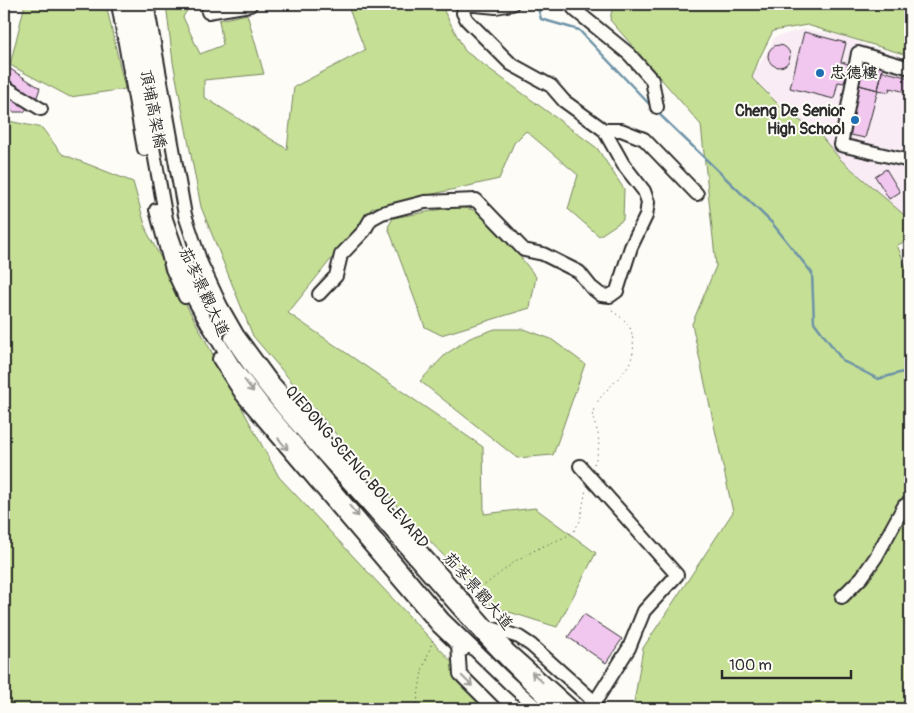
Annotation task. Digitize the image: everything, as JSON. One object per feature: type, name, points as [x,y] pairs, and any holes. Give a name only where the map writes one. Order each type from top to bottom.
[{"type":"street","name":"頂埔高架橋","points":[[118,4],[172,218]]},
{"type":"street","name":"頂埔高架橋","points":[[127,4],[172,218]]},
{"type":"street","name":"頂埔高架橋","points":[[138,4],[172,218]]},
{"type":"street","name":"頂埔高架橋","points":[[147,4],[172,218]]},
{"type":"street","points":[[208,12],[250,6],[250,4]]},
{"type":"street","points":[[319,294],[336,276],[341,255],[364,230],[371,218],[382,213],[425,202],[466,199],[476,200],[524,250],[543,254],[579,272],[591,287],[601,295],[610,296],[618,291],[631,248],[646,216],[648,202],[644,191],[623,164],[604,130],[564,101],[550,86],[510,64],[467,20],[463,13],[465,4],[496,7],[512,4]]},
{"type":"street","points":[[570,4],[629,54],[652,80],[657,107]]},
{"type":"street","points":[[910,68],[858,54],[841,145],[910,161]]},
{"type":"street","points":[[4,86],[41,109]]},
{"type":"street","points":[[604,130],[621,130],[644,139],[697,194]]},
{"type":"street","name":"QIEDONG SCENIC BOULEVARD","points":[[172,218],[206,296],[243,358],[279,403],[461,604],[526,682],[557,709]]},
{"type":"street","name":"QIEDONG SCENIC BOULEVARD","points":[[172,218],[194,300],[232,365],[441,623],[538,709]]},
{"type":"street","points":[[580,466],[677,575],[644,611],[629,648],[594,707]]},
{"type":"street","points":[[842,597],[862,577],[876,557],[904,506],[910,502]]},
{"type":"street","points":[[461,604],[441,623],[458,645],[526,709]]},
{"type":"street","name":"茄苳景觀大道","points":[[461,604],[488,627],[508,650],[574,709]]},
{"type":"street","points":[[488,627],[519,637],[531,645],[589,697],[594,707]]},
{"type":"street","points":[[458,645],[460,674],[495,709]]},
{"type":"path","points":[[416,709],[422,671],[431,641],[441,623]]},
{"type":"shaded area","name":"Cheng De Senior High School","points":[[804,29],[842,36],[870,47],[899,55],[910,61],[910,220],[841,160],[820,135],[780,106],[752,78],[775,37]]},
{"type":"green space","points":[[25,4],[106,4],[125,89],[70,97],[10,65]]},
{"type":"green space","points":[[166,4],[191,4],[183,17],[200,54],[223,45],[219,20],[247,14],[264,74],[204,80],[204,97],[287,149],[294,87],[365,50],[347,4],[452,4],[444,11],[465,51],[597,148],[624,189],[623,220],[599,236],[568,209],[578,175],[526,131],[514,143],[499,179],[372,208],[288,313],[483,447],[484,514],[535,508],[596,553],[557,627],[493,607],[401,511],[253,336],[201,207],[173,62]]},
{"type":"green space","points":[[613,4],[910,4],[910,56],[807,25],[773,31],[752,78],[780,106],[820,135],[841,160],[910,220],[910,240],[897,245],[910,277],[910,709],[633,709],[643,648],[733,512],[692,324],[716,266],[701,125],[610,20]]},
{"type":"green space","points":[[4,120],[42,128],[62,154],[133,182],[147,232],[279,477],[496,709],[4,709]]},
{"type":"green space","points":[[459,206],[487,214],[536,277],[530,308],[441,335],[425,327],[388,227],[393,218]]},
{"type":"green space","points":[[495,329],[524,329],[551,339],[585,364],[553,455],[517,458],[420,381],[446,354],[470,338]]},
{"type":"building","name":"忠德樓","points":[[804,32],[846,43],[841,62],[849,64],[844,83],[838,82],[834,99],[790,88]]},
{"type":"building","points":[[779,45],[787,48],[790,56],[787,64],[779,67],[771,64],[768,56],[771,48]]},
{"type":"building","points":[[866,59],[884,64],[878,90],[859,85]]},
{"type":"building","points":[[4,65],[40,88],[35,103],[4,82]]},
{"type":"building","points":[[882,71],[910,78],[910,93],[890,88],[889,92],[878,90]]},
{"type":"building","points":[[859,85],[878,90],[865,138],[846,134]]},
{"type":"building","points":[[4,91],[29,106],[24,112],[14,112],[4,106]]},
{"type":"building","points":[[886,169],[900,192],[889,199],[875,176]]},
{"type":"building","points":[[584,614],[622,639],[606,663],[568,637]]},
{"type":"waterway","points":[[537,4],[541,19],[579,30],[652,107]]},
{"type":"waterway","points":[[656,111],[772,223],[812,273],[814,322],[843,361],[878,379],[910,370]]},
{"type":"place","name":"忠德樓","points":[[820,73]]},
{"type":"place","name":"Cheng De Senior High School","points":[[855,120]]}]
